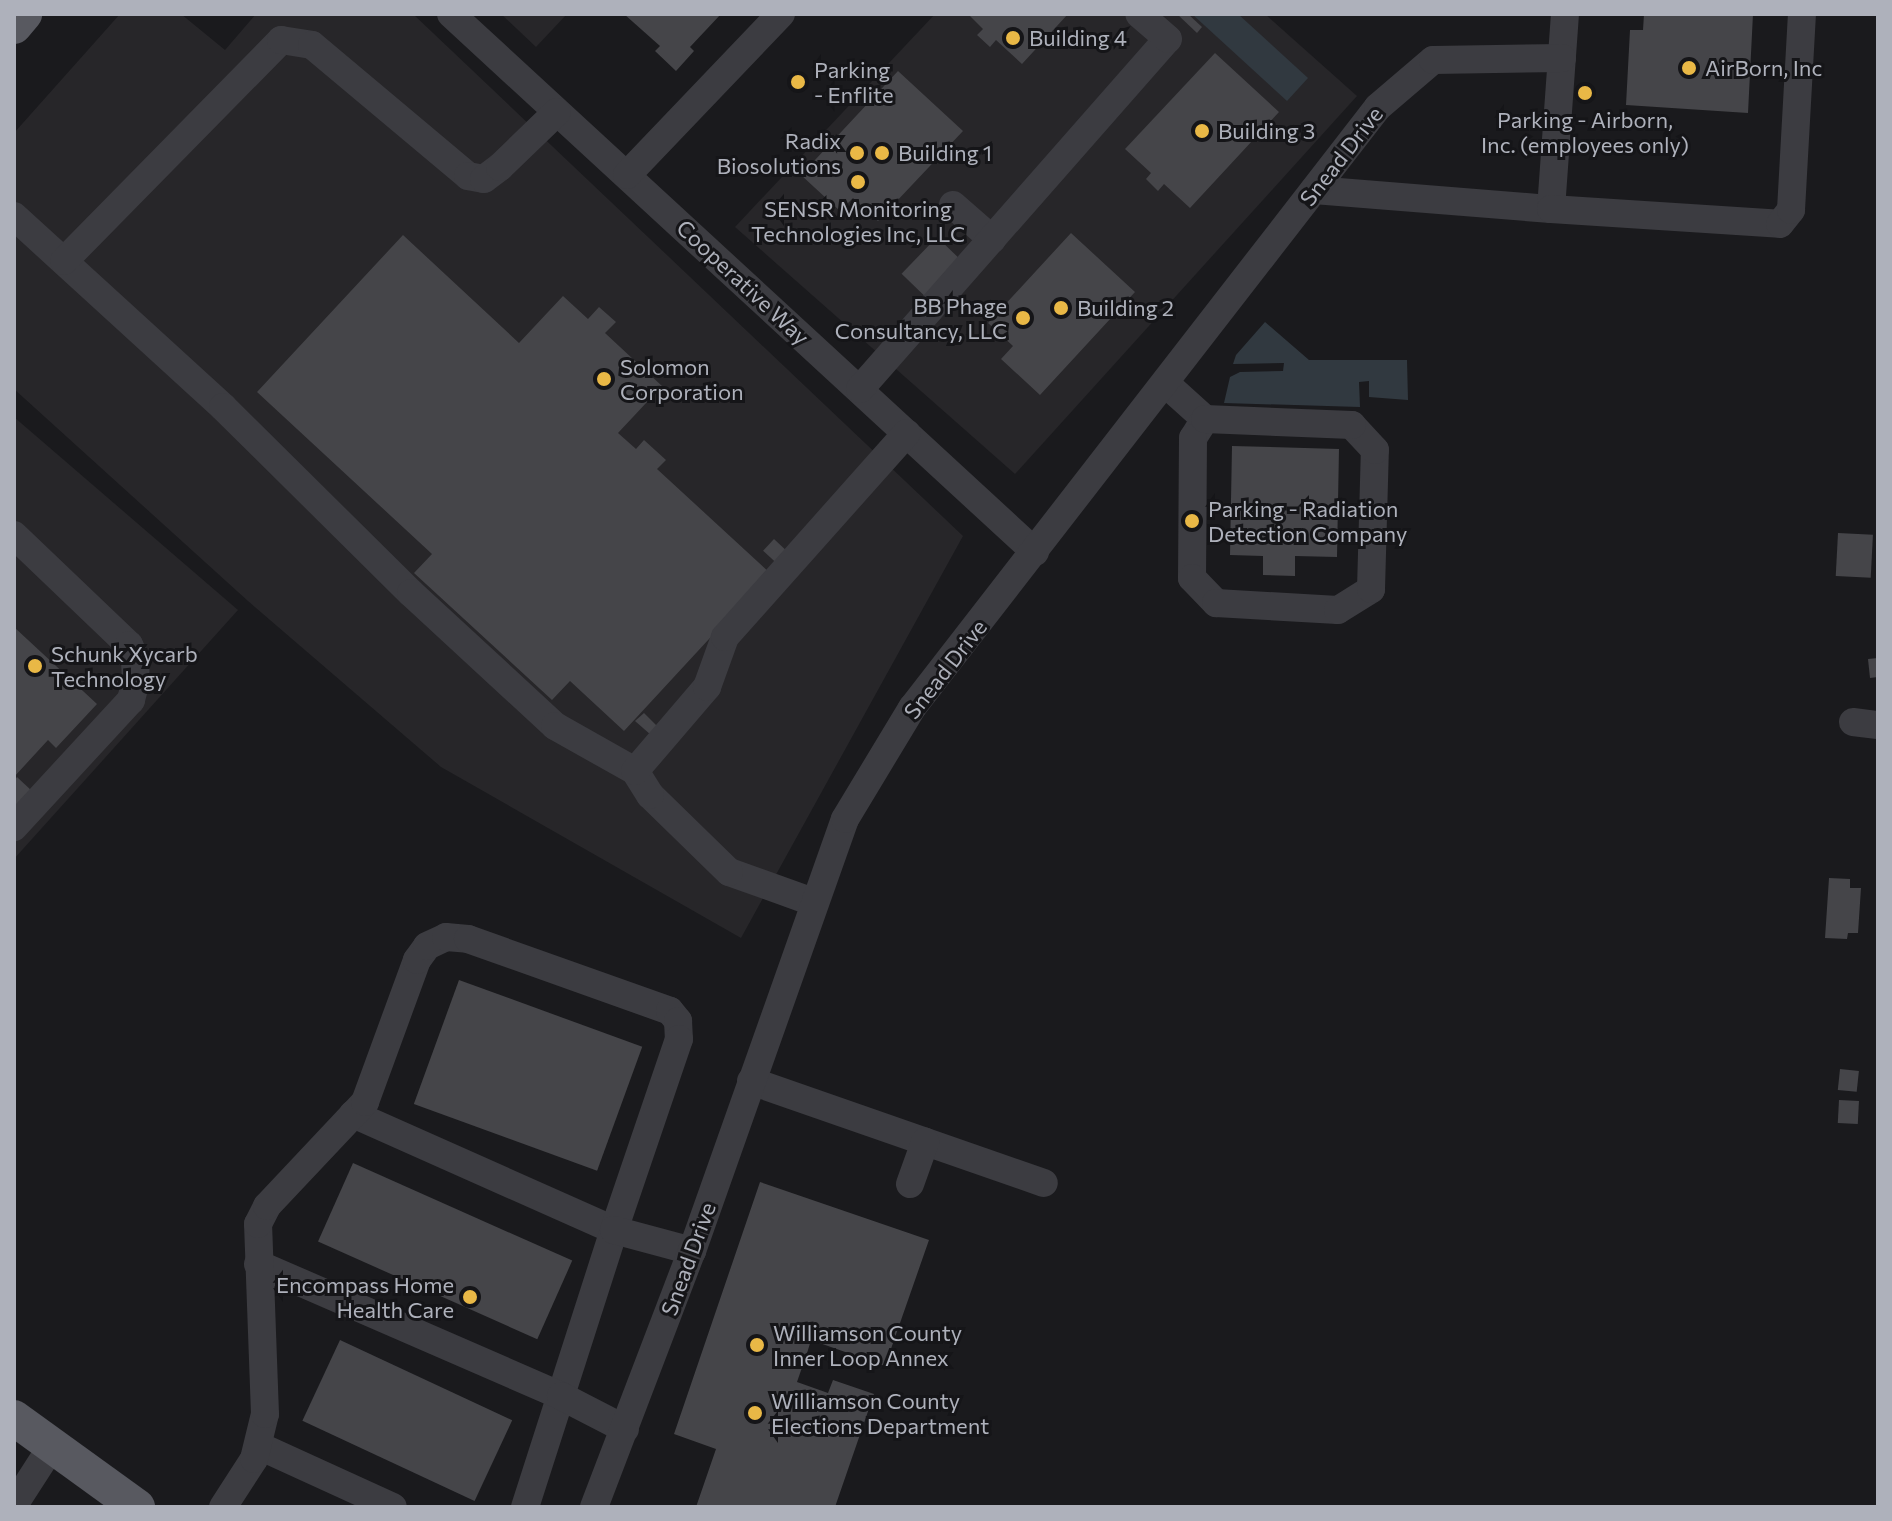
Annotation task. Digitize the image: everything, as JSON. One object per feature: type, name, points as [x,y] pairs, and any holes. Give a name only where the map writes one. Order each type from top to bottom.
[{"type":"main road","points":[[14,26],[24,14]]},
{"type":"main road","points":[[14,1418],[137,1507]]},
{"type":"street","name":"Cooperative Way","points":[[451,14],[1035,552]]},
{"type":"street","points":[[627,175],[781,14]]},
{"type":"street","points":[[860,389],[1168,39],[1139,14]]},
{"type":"street","points":[[1551,209],[1565,14]]},
{"type":"street","points":[[1314,190],[1780,224],[1791,210],[1802,14]]},
{"type":"street","points":[[64,261],[281,40],[312,45],[468,176],[484,179],[557,112]]},
{"type":"street","name":"Snead Drive","points":[[594,1506],[692,1251],[813,902],[845,819],[912,708],[1378,107],[1433,60],[1562,58]]},
{"type":"street","points":[[953,205],[992,239]]},
{"type":"street","points":[[14,216],[223,407],[411,593],[555,726],[635,771],[650,795],[729,872],[813,902]]},
{"type":"street","points":[[1165,383],[1205,419],[1352,425],[1375,450],[1371,589],[1338,610],[1216,603],[1192,578],[1193,438],[1205,419]]},
{"type":"street","points":[[635,771],[707,687],[725,637],[907,433]]},
{"type":"street","points":[[14,535],[129,645],[135,658],[136,681],[131,700],[14,827]]},
{"type":"street","points":[[223,1507],[259,1446],[265,1414],[258,1224],[267,1206],[365,1102],[417,960],[427,946],[446,937],[468,939],[670,1011],[678,1021],[679,1039],[525,1507]]},
{"type":"street","points":[[751,1081],[1044,1183]]},
{"type":"street","points":[[353,1114],[614,1230],[692,1251]]},
{"type":"street","points":[[910,1184],[925,1142]]},
{"type":"street","points":[[258,1264],[561,1396],[625,1429]]},
{"type":"street","points":[[14,1505],[52,1446]]},
{"type":"street","points":[[259,1446],[393,1507]]},
{"type":"shaded area","points":[[120,14],[181,14],[225,50],[256,14],[413,14],[963,536],[741,938],[441,767],[248,601],[14,389],[14,133]]},
{"type":"shaded area","points":[[501,14],[567,14],[536,47]]},
{"type":"shaded area","points":[[935,14],[1265,14],[1357,96],[1015,474],[735,227]]},
{"type":"shaded area","points":[[1192,14],[1238,14],[1308,78],[1287,101]]},
{"type":"shaded area","points":[[1265,322],[1309,360],[1407,360],[1408,400],[1369,397],[1369,381],[1359,382],[1360,407],[1224,403],[1230,377],[1240,372],[1283,371],[1284,363],[1233,364],[1236,355]]},
{"type":"shaded area","points":[[14,417],[238,610],[14,859]]},
{"type":"building","points":[[624,14],[721,14],[690,47],[694,51],[676,71],[655,51],[660,46]]},
{"type":"building","name":"Building 4","points":[[968,14],[1068,14],[1022,64],[996,40],[990,47],[977,35],[983,29]]},
{"type":"building","points":[[1177,14],[1188,14],[1202,27],[1197,33]]},
{"type":"building","name":"AirBorn, Inc","points":[[1644,14],[1753,14],[1748,113],[1626,105],[1630,30],[1643,30]]},
{"type":"building","name":"Building 3","points":[[1215,53],[1279,112],[1190,208],[1164,184],[1158,191],[1146,179],[1151,173],[1125,149]]},
{"type":"building","name":"Building 1","points":[[898,71],[963,131],[878,221],[853,198],[840,211],[801,175]]},
{"type":"building","name":"Building 2","points":[[1071,233],[1135,292],[1040,395],[1001,359],[1013,346],[988,323]]},
{"type":"building","points":[[403,235],[519,343],[563,296],[588,319],[599,307],[616,322],[605,333],[662,386],[618,433],[636,449],[644,440],[666,460],[657,469],[770,573],[624,731],[570,681],[552,700],[414,573],[432,554],[257,392]]},
{"type":"building","points":[[937,237],[963,262],[927,299],[902,274]]},
{"type":"building","points":[[1232,446],[1339,449],[1337,557],[1295,556],[1295,576],[1263,575],[1263,556],[1230,555]]},
{"type":"building","points":[[1838,533],[1873,535],[1871,578],[1836,576]]},
{"type":"building","points":[[774,539],[786,550],[775,562],[763,551]]},
{"type":"building","name":"Schunk Xycarb Technology","points":[[14,627],[97,704],[56,748],[48,740],[14,777]]},
{"type":"building","points":[[1878,658],[1878,677],[1870,678],[1868,659]]},
{"type":"building","points":[[644,713],[658,727],[651,735],[635,721]]},
{"type":"building","points":[[17,777],[33,792],[14,813],[14,781]]},
{"type":"building","points":[[1829,878],[1850,879],[1850,888],[1861,888],[1858,933],[1848,933],[1847,939],[1825,938]]},
{"type":"building","points":[[459,980],[642,1047],[597,1171],[414,1104]]},
{"type":"building","points":[[1840,1069],[1859,1071],[1857,1092],[1838,1090]]},
{"type":"building","points":[[1839,1100],[1859,1101],[1858,1124],[1838,1123]]},
{"type":"building","points":[[353,1163],[572,1261],[537,1339],[318,1242]]},
{"type":"building","name":"Williamson County Inner Loop Annex","points":[[760,1182],[929,1240],[885,1366],[811,1340],[797,1382],[828,1393],[833,1380],[874,1394],[835,1507],[696,1507],[716,1449],[674,1434]]},
{"type":"building","points":[[340,1340],[512,1420],[475,1501],[302,1421]]},
{"type":"place","name":"Building 4","points":[[1013,38]]},
{"type":"place","name":"AirBorn, Inc","points":[[1689,68]]},
{"type":"place","name":"Parking - Enflite","points":[[798,82]]},
{"type":"place","name":"Parking - Airborn, Inc. (employees only)","points":[[1585,93]]},
{"type":"place","name":"Building 3","points":[[1202,131]]},
{"type":"place","name":"Radix Biosolutions","points":[[857,153]]},
{"type":"place","name":"Building 1","points":[[882,153]]},
{"type":"place","name":"SENSR Monitoring Technologies Inc, LLC","points":[[858,182]]},
{"type":"place","name":"Building 2","points":[[1061,308]]},
{"type":"place","name":"BB Phage Consultancy, LLC","points":[[1023,318]]},
{"type":"place","name":"Solomon Corporation","points":[[604,379]]},
{"type":"place","name":"Parking - Radiation Detection Company","points":[[1192,521]]},
{"type":"place","name":"Schunk Xycarb Technology","points":[[35,666]]},
{"type":"place","name":"Encompass Home Health Care","points":[[470,1297]]},
{"type":"place","name":"Williamson County Inner Loop Annex","points":[[757,1345]]},
{"type":"place","name":"Williamson County Elections Department","points":[[755,1413]]}]
